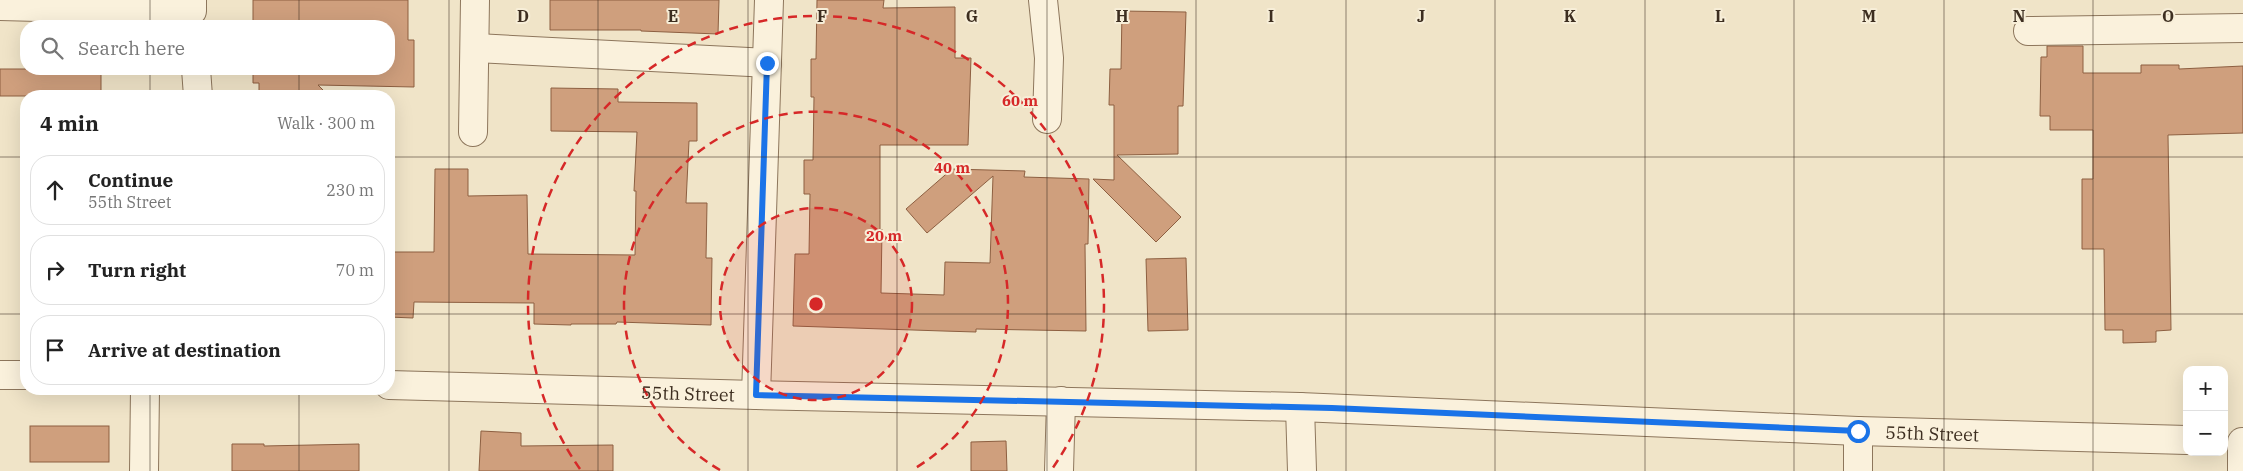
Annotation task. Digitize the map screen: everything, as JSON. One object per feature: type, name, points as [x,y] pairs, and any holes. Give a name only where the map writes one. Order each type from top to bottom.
[{"type":"street","points":[[473,132],[476,48],[475,0]]},
{"type":"street","points":[[756,395],[769,0]]},
{"type":"street","points":[[1043,0],[1048,58],[1047,119]]},
{"type":"street","points":[[0,6],[192,12]]},
{"type":"street","points":[[2028,31],[2243,28]]},
{"type":"street","points":[[476,48],[767,63]]},
{"type":"street","points":[[196,75],[198,90]]},
{"type":"street","points":[[0,374],[20,375]]},
{"type":"street","name":"55th Street","points":[[395,385],[1300,407],[1858,431],[2183,440]]},
{"type":"street","points":[[144,471],[145,395]]},
{"type":"street","points":[[1059,471],[1061,401]]},
{"type":"street","points":[[1300,407],[1302,471]]},
{"type":"street","points":[[1858,431],[1858,471]]},
{"type":"street","points":[[2236,441],[2242,471]]},
{"type":"building","points":[[253,0],[408,0],[408,40],[414,40],[414,87],[318,85],[323,90],[259,90],[259,83],[253,83],[253,75],[395,75],[395,20],[253,20]]},
{"type":"building","points":[[550,0],[719,0],[718,34],[641,30],[550,30]]},
{"type":"building","points":[[817,0],[884,0],[883,8],[955,7],[955,58],[971,58],[968,145],[880,145],[881,293],[944,295],[945,262],[990,263],[993,176],[927,233],[906,209],[952,169],[1025,171],[1024,177],[1089,179],[1088,244],[1085,244],[1086,331],[976,329],[976,332],[793,326],[795,254],[809,254],[810,194],[804,194],[804,160],[813,160],[814,97],[811,97],[811,59],[816,59]]},
{"type":"building","points":[[1122,11],[1186,12],[1183,106],[1178,106],[1178,154],[1117,155],[1181,217],[1156,242],[1093,179],[1114,180],[1114,105],[1109,105],[1110,69],[1121,69]]},
{"type":"building","points":[[2047,46],[2083,46],[2083,73],[2141,73],[2141,65],[2179,65],[2179,69],[2243,66],[2243,133],[2168,135],[2171,330],[2156,331],[2156,342],[2123,343],[2123,330],[2105,330],[2104,249],[2082,249],[2082,179],[2093,179],[2093,130],[2050,130],[2050,116],[2040,116],[2041,57],[2047,57]]},
{"type":"building","points":[[0,69],[20,69],[20,75],[101,75],[101,90],[20,90],[20,96],[0,96]]},
{"type":"building","points":[[551,88],[618,89],[618,102],[697,103],[697,141],[689,141],[686,203],[707,203],[706,258],[712,258],[711,325],[617,322],[616,324],[534,324],[534,303],[414,302],[413,318],[395,317],[395,252],[434,252],[435,169],[468,169],[468,196],[527,195],[528,254],[635,255],[636,191],[634,191],[637,132],[551,131]]},
{"type":"building","points":[[1186,258],[1188,330],[1148,331],[1146,259]]},
{"type":"building","points":[[30,426],[109,426],[109,462],[30,462]]},
{"type":"building","points":[[481,431],[521,433],[521,446],[613,445],[613,471],[479,471]]},
{"type":"building","points":[[1006,441],[1007,471],[971,471],[971,442]]},
{"type":"building","points":[[232,444],[264,444],[264,446],[359,444],[359,471],[232,471]]},
{"type":"route","points":[[767,63],[756,395],[1332,408],[1858,431]]}]
